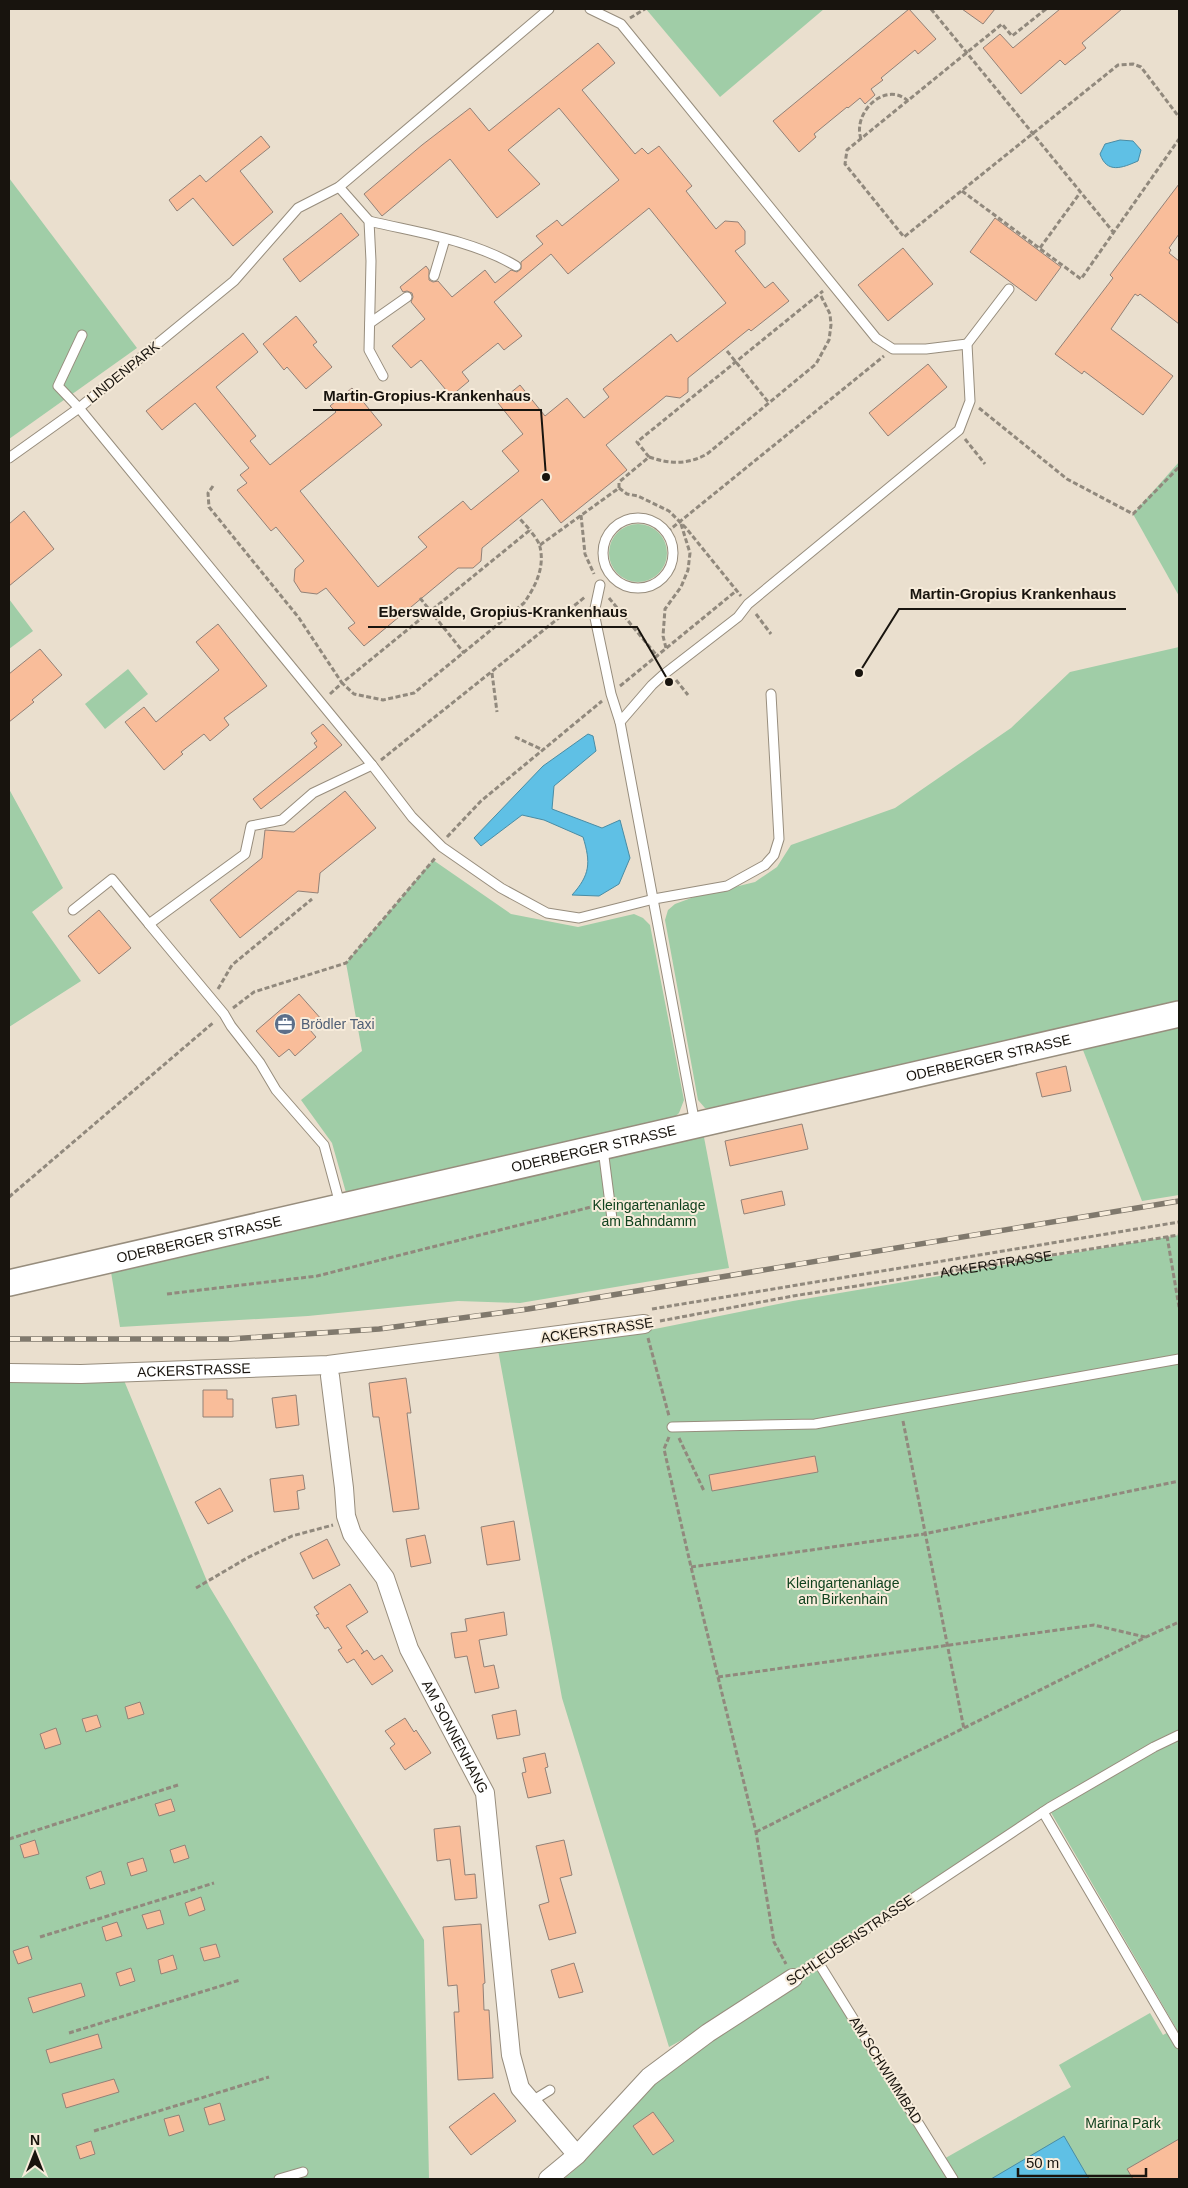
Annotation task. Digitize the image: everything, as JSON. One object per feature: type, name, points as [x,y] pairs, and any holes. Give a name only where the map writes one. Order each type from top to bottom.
[{"type":"main road","name":"ODERBERGER STRASSE","points":[[9,1283],[1179,1014]]},
{"type":"street","name":"ACKERSTRASSE","points":[[9,1373],[81,1374],[328,1365],[645,1317]]},
{"type":"street","name":"AM SONNENHANG","points":[[330,1376],[348,1521],[352,1534],[385,1578],[409,1649],[484,1793],[511,2056],[520,2088],[578,2155]]},
{"type":"street","name":"SCHLEUSENSTRASSE","points":[[548,2179],[578,2155],[648,2077],[708,2033],[793,1978]]},
{"type":"lane","name":"LINDENPARK","points":[[9,458],[79,408],[234,281],[298,208],[339,187],[549,9]]},
{"type":"lane","points":[[590,9],[622,24],[876,338],[893,349],[926,349],[966,344]]},
{"type":"lane","points":[[339,187],[369,222],[446,239],[494,253],[516,266]]},
{"type":"lane","points":[[369,222],[371,260],[369,350],[383,376]]},
{"type":"lane","points":[[434,276],[446,239]]},
{"type":"lane","points":[[620,722],[652,685],[669,670],[738,617],[748,604],[958,430],[970,401],[966,344],[1009,289]]},
{"type":"lane","points":[[370,323],[407,297]]},
{"type":"lane","points":[[82,335],[58,386],[79,408],[372,765],[412,817],[442,847],[501,888],[547,913],[579,918],[654,899],[727,886],[765,865],[774,854],[779,839],[771,694]]},
{"type":"lane","points":[[644,518],[658,524],[667,532],[673,546],[673,560],[668,572],[658,582],[647,587],[635,588],[624,585],[611,576],[604,564],[603,549],[608,535],[616,526],[629,519],[644,518]]},
{"type":"lane","points":[[600,585],[594,613],[610,694],[620,722],[695,1125]]},
{"type":"lane","points":[[149,924],[245,854],[251,826],[282,820],[313,793],[372,765]]},
{"type":"lane","points":[[73,910],[112,879],[224,1014],[260,1063],[276,1090],[324,1145],[340,1207]]},
{"type":"lane","points":[[602,1146],[612,1220]]},
{"type":"lane","points":[[672,1427],[815,1424],[1179,1359]]},
{"type":"lane","name":"SCHLEUSENSTRASSE","points":[[793,1978],[1043,1812],[1154,1747],[1179,1735]]},
{"type":"lane","points":[[1043,1812],[1179,2044]]},
{"type":"lane","name":"AM SCHWIMMBAD","points":[[818,1962],[953,2179]]},
{"type":"lane","points":[[532,2101],[550,2090]]},
{"type":"lane","points":[[279,2179],[303,2172]]},
{"type":"path","points":[[931,9],[1080,193],[1114,232]]},
{"type":"path","points":[[1046,9],[1012,36],[1002,24],[847,150],[845,164],[904,237],[1118,65],[1133,64],[1141,67],[1179,117]]},
{"type":"path","points":[[861,139],[859,132],[860,117],[866,108],[878,98],[886,95],[899,95],[908,101]]},
{"type":"path","points":[[962,191],[1081,279],[1179,140]]},
{"type":"path","points":[[1040,248],[1080,193]]},
{"type":"path","points":[[820,294],[830,314],[831,325],[826,346],[816,364],[706,454],[697,459],[678,464],[649,457],[637,442],[832,283]]},
{"type":"path","points":[[667,532],[893,349]]},
{"type":"path","points":[[727,351],[769,403]]},
{"type":"path","points":[[970,401],[1067,479],[1134,514],[1179,467]]},
{"type":"path","points":[[958,430],[985,464]]},
{"type":"path","points":[[619,488],[619,482],[649,457]]},
{"type":"path","points":[[213,486],[208,493],[209,507],[299,618],[342,683],[354,694],[383,700],[399,698],[414,693],[524,604],[534,587],[541,565],[540,546],[530,530],[519,518]]},
{"type":"path","points":[[619,488],[627,494],[638,496],[669,511],[771,634]]},
{"type":"path","points":[[540,546],[619,488]]},
{"type":"path","points":[[581,515],[585,554],[600,585],[630,625],[688,695]]},
{"type":"path","points":[[666,648],[663,636],[665,608],[681,587],[688,570],[690,553],[680,522]]},
{"type":"path","points":[[320,703],[530,530]]},
{"type":"path","points":[[372,765],[390,755],[600,585]]},
{"type":"path","points":[[9,1197],[224,1014],[254,992],[346,963],[434,860],[447,837],[481,801],[736,591]]},
{"type":"path","points":[[420,598],[464,653]]},
{"type":"path","points":[[492,672],[497,712]]},
{"type":"path","points":[[515,737],[543,750]]},
{"type":"path","points":[[212,999],[232,965],[312,900]]},
{"type":"path","points":[[167,1294],[317,1276],[610,1202]]},
{"type":"path","points":[[704,1491],[672,1427],[645,1317],[1179,1222]]},
{"type":"path","name":"ACKERSTRASSE","points":[[645,1317],[793,1296],[1179,1234]]},
{"type":"path","points":[[1167,1236],[1179,1307]]},
{"type":"path","points":[[900,1408],[964,1729]]},
{"type":"path","points":[[672,1427],[664,1449],[756,1832],[774,1942],[793,1978]]},
{"type":"path","points":[[691,1567],[924,1534],[1179,1481]]},
{"type":"path","points":[[196,1588],[247,1558],[292,1536],[348,1521]]},
{"type":"path","points":[[756,1832],[1179,1622]]},
{"type":"path","points":[[718,1678],[1094,1625],[1146,1637]]},
{"type":"path","points":[[9,1839],[178,1785]]},
{"type":"path","points":[[40,1937],[214,1883]]},
{"type":"path","points":[[69,2033],[240,1980]]},
{"type":"path","points":[[94,2131],[269,2077]]},
{"type":"green space","points":[[646,9],[824,9],[720,97]]},
{"type":"green space","points":[[9,178],[137,348],[9,439]]},
{"type":"green space","points":[[1179,462],[1179,596],[1133,514]]},
{"type":"green space","points":[[638,524],[649,526],[662,537],[667,553],[665,564],[654,577],[638,582],[627,580],[614,569],[609,553],[611,542],[622,529]]},
{"type":"green space","points":[[9,599],[33,631],[9,649]]},
{"type":"green space","points":[[1179,647],[1179,1007],[723,1113],[705,1108],[698,1100],[665,920],[668,910],[675,904],[694,897],[755,882],[777,867],[791,845],[895,808],[1011,728],[1070,672]]},
{"type":"green space","points":[[128,669],[148,694],[105,729],[85,704]]},
{"type":"green space","points":[[9,789],[63,888],[32,912],[81,981],[9,1027]]},
{"type":"green space","points":[[433,860],[511,914],[578,927],[634,914],[643,918],[650,925],[684,1100],[679,1113],[671,1121],[347,1196],[332,1143],[301,1100],[362,1051],[346,963]]},
{"type":"green space","points":[[1179,1021],[1179,1195],[1142,1201],[1081,1045]]},
{"type":"green space","name":"Kleingartenanlage am Bahndamm","points":[[703,1132],[729,1268],[520,1303],[458,1301],[308,1316],[120,1327],[111,1272]]},
{"type":"green space","name":"Kleingartenanlage am Birkenhain","points":[[1179,1235],[1179,2179],[953,2179],[942,2160],[1071,2087],[1059,2065],[1150,2013],[1163,2035],[1176,2028],[1049,1809],[819,1962],[951,2179],[564,2179],[580,2165],[653,2081],[783,1984],[669,2047],[562,1698],[498,1350],[645,1331],[793,1301]]},
{"type":"green space","points":[[123,1378],[209,1586],[424,1940],[429,2179],[9,2179],[9,1380]]},
{"type":"water","points":[[1120,140],[1133,141],[1141,150],[1138,161],[1126,166],[1111,167],[1107,165],[1100,154],[1105,144]]},
{"type":"water","points":[[588,734],[593,736],[596,751],[554,786],[552,809],[602,828],[620,820],[630,858],[619,884],[599,896],[572,895],[586,875],[588,862],[583,837],[544,820],[522,815],[481,846],[474,838],[543,766]]},
{"type":"water","points":[[1064,2136],[1089,2179],[991,2179]]},
{"type":"building","points":[[909,9],[936,39],[918,54],[915,50],[881,78],[883,80],[871,89],[875,95],[865,104],[860,98],[847,107],[814,134],[816,137],[799,152],[773,121]]},
{"type":"building","points":[[962,9],[995,9],[983,24]]},
{"type":"building","points":[[1060,9],[1122,9],[1082,43],[1086,48],[1065,65],[1060,60],[1021,94],[983,48],[1000,34],[1013,48]]},
{"type":"building","points":[[598,43],[615,63],[582,90],[635,154],[642,148],[648,154],[659,146],[692,186],[686,191],[716,229],[725,221],[738,222],[745,231],[745,244],[735,251],[765,288],[773,282],[789,301],[751,331],[749,329],[688,378],[688,392],[680,398],[666,396],[606,445],[627,470],[561,523],[542,499],[482,548],[481,561],[473,568],[458,568],[364,646],[348,628],[355,623],[326,588],[317,594],[301,592],[294,581],[295,569],[304,561],[276,527],[271,531],[237,490],[247,483],[240,475],[249,468],[195,403],[162,430],[146,411],[243,333],[258,352],[216,387],[256,436],[250,441],[270,465],[336,412],[330,406],[352,388],[382,425],[300,491],[378,587],[427,547],[418,537],[463,501],[471,510],[519,471],[502,451],[523,434],[498,403],[520,385],[545,416],[567,398],[584,418],[609,397],[603,389],[671,334],[677,342],[726,303],[649,208],[568,274],[551,254],[494,302],[522,336],[504,350],[498,343],[462,372],[469,381],[451,396],[421,360],[411,368],[392,346],[425,319],[411,302],[412,293],[403,292],[400,287],[426,266],[429,270],[429,280],[433,282],[438,281],[452,297],[485,270],[495,283],[511,270],[517,272],[521,269],[521,262],[543,244],[536,236],[557,220],[562,226],[619,180],[559,108],[508,150],[540,184],[497,218],[450,159],[382,216],[364,194],[422,145],[470,108],[489,131]]},
{"type":"building","points":[[261,136],[270,147],[240,171],[273,212],[233,246],[193,198],[177,211],[169,200],[200,175],[206,182]]},
{"type":"building","points":[[1179,184],[1179,234],[1169,248],[1171,250],[1169,253],[1179,261],[1179,324],[1140,294],[1138,296],[1135,294],[1111,329],[1173,376],[1143,415],[1084,371],[1082,374],[1055,354],[1113,278],[1110,275]]},
{"type":"building","points":[[341,213],[359,235],[300,282],[283,259]]},
{"type":"building","points":[[995,218],[1061,267],[1036,301],[970,252]]},
{"type":"building","points":[[903,248],[933,284],[888,321],[858,285]]},
{"type":"building","points":[[296,316],[317,342],[313,345],[332,367],[306,389],[287,367],[284,370],[263,344]]},
{"type":"building","points":[[928,364],[947,387],[888,436],[869,413]]},
{"type":"building","points":[[24,511],[54,549],[9,586],[9,524]]},
{"type":"building","points":[[218,624],[267,686],[224,718],[229,725],[210,741],[204,734],[181,752],[183,754],[164,770],[125,722],[144,707],[156,722],[219,670],[196,642]]},
{"type":"building","points":[[40,649],[62,675],[32,700],[34,702],[9,722],[9,674]]},
{"type":"building","points":[[323,724],[342,745],[261,809],[253,799],[317,747],[314,743],[317,741],[311,733]]},
{"type":"building","points":[[345,791],[376,828],[320,873],[318,893],[298,891],[240,938],[210,900],[262,858],[265,830],[294,832]]},
{"type":"building","points":[[99,910],[131,948],[99,974],[68,936]]},
{"type":"building","points":[[299,994],[322,1020],[310,1030],[316,1037],[295,1056],[289,1049],[279,1057],[256,1031]]},
{"type":"building","points":[[1066,1066],[1071,1091],[1042,1097],[1036,1073]]},
{"type":"building","points":[[802,1124],[808,1149],[730,1166],[725,1141]]},
{"type":"building","points":[[782,1191],[785,1205],[744,1214],[741,1200]]},
{"type":"building","points":[[406,1378],[411,1413],[407,1413],[419,1509],[393,1512],[379,1417],[373,1417],[369,1383]]},
{"type":"building","points":[[203,1390],[227,1390],[227,1399],[233,1399],[233,1417],[203,1417]]},
{"type":"building","points":[[296,1395],[299,1425],[276,1428],[272,1398]]},
{"type":"building","points":[[815,1456],[818,1472],[712,1491],[709,1475]]},
{"type":"building","points":[[303,1475],[305,1489],[297,1491],[299,1509],[274,1512],[270,1479]]},
{"type":"building","points":[[220,1488],[233,1511],[208,1524],[195,1502]]},
{"type":"building","points":[[514,1521],[520,1560],[487,1565],[481,1527]]},
{"type":"building","points":[[425,1535],[431,1563],[411,1567],[406,1539]]},
{"type":"building","points":[[327,1539],[340,1565],[313,1579],[300,1553]]},
{"type":"building","points":[[350,1584],[368,1612],[346,1626],[364,1652],[367,1650],[374,1660],[382,1655],[393,1671],[372,1685],[354,1659],[347,1663],[338,1650],[342,1648],[328,1627],[325,1629],[316,1615],[319,1614],[314,1607]]},
{"type":"building","points":[[504,1612],[507,1635],[479,1640],[484,1667],[494,1665],[499,1688],[475,1693],[467,1656],[455,1658],[451,1633],[467,1631],[465,1619]]},
{"type":"building","points":[[140,1702],[144,1714],[128,1719],[125,1707]]},
{"type":"building","points":[[516,1710],[520,1735],[497,1739],[492,1715]]},
{"type":"building","points":[[97,1715],[101,1727],[86,1732],[82,1719]]},
{"type":"building","points":[[405,1718],[414,1732],[416,1730],[431,1753],[405,1770],[390,1748],[395,1744],[385,1731]]},
{"type":"building","points":[[56,1728],[61,1744],[45,1749],[40,1734]]},
{"type":"building","points":[[545,1753],[548,1767],[545,1768],[551,1793],[528,1798],[522,1773],[526,1772],[523,1758]]},
{"type":"building","points":[[171,1799],[175,1811],[159,1816],[155,1804]]},
{"type":"building","points":[[460,1826],[465,1875],[475,1874],[477,1898],[455,1900],[450,1859],[437,1861],[434,1829]]},
{"type":"building","points":[[35,1840],[39,1854],[24,1858],[20,1845]]},
{"type":"building","points":[[564,1840],[572,1875],[560,1878],[576,1933],[549,1940],[539,1905],[549,1902],[536,1846]]},
{"type":"building","points":[[185,1845],[189,1858],[174,1863],[170,1850]]},
{"type":"building","points":[[143,1858],[147,1871],[131,1876],[127,1863]]},
{"type":"building","points":[[101,1871],[105,1884],[90,1889],[86,1877]]},
{"type":"building","points":[[201,1897],[205,1910],[189,1916],[185,1903]]},
{"type":"building","points":[[160,1910],[164,1924],[147,1929],[142,1915]]},
{"type":"building","points":[[117,1922],[122,1936],[106,1941],[102,1927]]},
{"type":"building","points":[[481,1924],[485,1983],[483,1984],[484,2010],[489,2010],[493,2078],[458,2080],[454,2012],[459,2012],[457,1985],[448,1986],[443,1927]]},
{"type":"building","points":[[216,1944],[220,1957],[204,1961],[200,1948]]},
{"type":"building","points":[[28,1946],[32,1959],[18,1964],[13,1951]]},
{"type":"building","points":[[173,1955],[177,1969],[161,1974],[158,1960]]},
{"type":"building","points":[[574,1963],[583,1992],[559,1998],[551,1970]]},
{"type":"building","points":[[131,1968],[135,1981],[120,1986],[116,1973]]},
{"type":"building","points":[[81,1983],[85,1996],[33,2013],[28,1998]]},
{"type":"building","points":[[98,2034],[102,2048],[50,2063],[46,2050]]},
{"type":"building","points":[[114,2079],[119,2092],[66,2108],[62,2094]]},
{"type":"building","points":[[494,2093],[516,2121],[471,2155],[449,2127]]},
{"type":"building","points":[[220,2103],[225,2120],[209,2125],[204,2108]]},
{"type":"building","points":[[653,2112],[674,2141],[653,2155],[633,2126]]},
{"type":"building","points":[[179,2115],[184,2131],[169,2136],[164,2119]]},
{"type":"building","points":[[1179,2139],[1179,2179],[1133,2179],[1127,2169]]},
{"type":"building","points":[[91,2141],[95,2154],[80,2159],[76,2146]]},
{"type":"railway","points":[[9,1339],[230,1339],[379,1329],[528,1309],[1179,1201]]},
{"type":"place","name":"Martin-Gropius-Krankenhaus","points":[[546,477]]},
{"type":"place","name":"Martin-Gropius Krankenhaus","points":[[859,673]]},
{"type":"place","name":"Eberswalde, Gropius-Krankenhaus","points":[[669,682]]},
{"type":"place","name":"Brödler Taxi","points":[[285,1024]]},
{"type":"park label","name":"Marina Park","points":[[1123,2123]]}]
